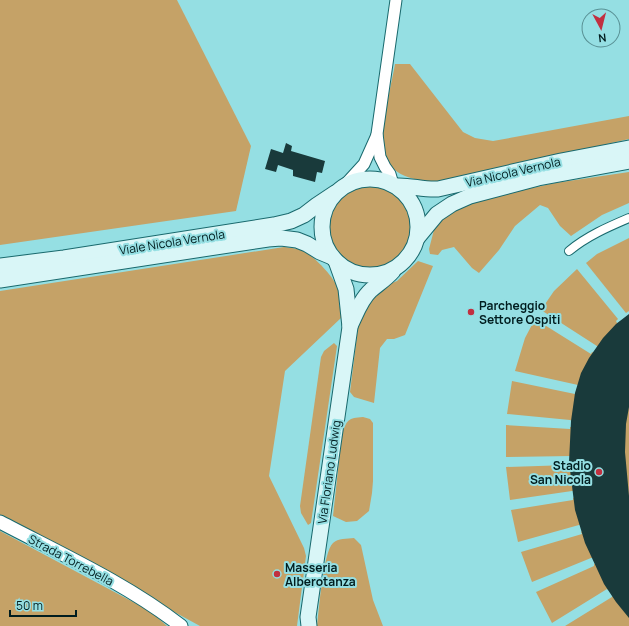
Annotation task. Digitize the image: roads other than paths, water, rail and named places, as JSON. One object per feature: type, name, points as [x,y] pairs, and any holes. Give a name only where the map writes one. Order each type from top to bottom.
[{"type":"main road","name":"Via Nicola Vernola","points":[[394,185],[408,185],[427,190],[438,189],[561,161],[625,155]]},
{"type":"main road","name":"Via Nicola Vernola","points":[[418,237],[437,214],[452,204],[470,196],[625,155]]},
{"type":"main road","points":[[367,178],[380,179],[394,185],[405,193],[412,202],[418,219],[418,237],[412,251],[405,260],[371,291],[364,300],[350,327],[346,290],[334,259],[325,245],[322,232],[322,218],[327,205],[339,190],[354,181],[367,178]]},
{"type":"main road","name":"Viale Nicola Vernola","points":[[0,266],[71,257],[274,226],[304,215],[339,190]]},
{"type":"main road","name":"Viale Nicola Vernola","points":[[0,280],[281,238],[297,240],[334,259]]},
{"type":"main road","points":[[334,259],[345,268],[355,273],[365,275],[381,274],[396,268]]},
{"type":"main road","name":"Via Floriano Ludwig","points":[[307,623],[350,327]]},
{"type":"street","points":[[339,190],[364,164],[377,134],[396,0]]},
{"type":"street","points":[[377,134],[380,157],[390,174],[394,185]]},
{"type":"street","points":[[569,251],[598,231],[629,218]]},
{"type":"street","name":"Strada Torrebella","points":[[0,522],[142,599],[181,626]]},
{"type":"place","name":"Parcheggio Settore Ospiti","points":[[471,312]]},
{"type":"place","name":"Stadio San Nicola","points":[[599,472]]},
{"type":"place","name":"Masseria Alberotanza","points":[[277,574]]}]
